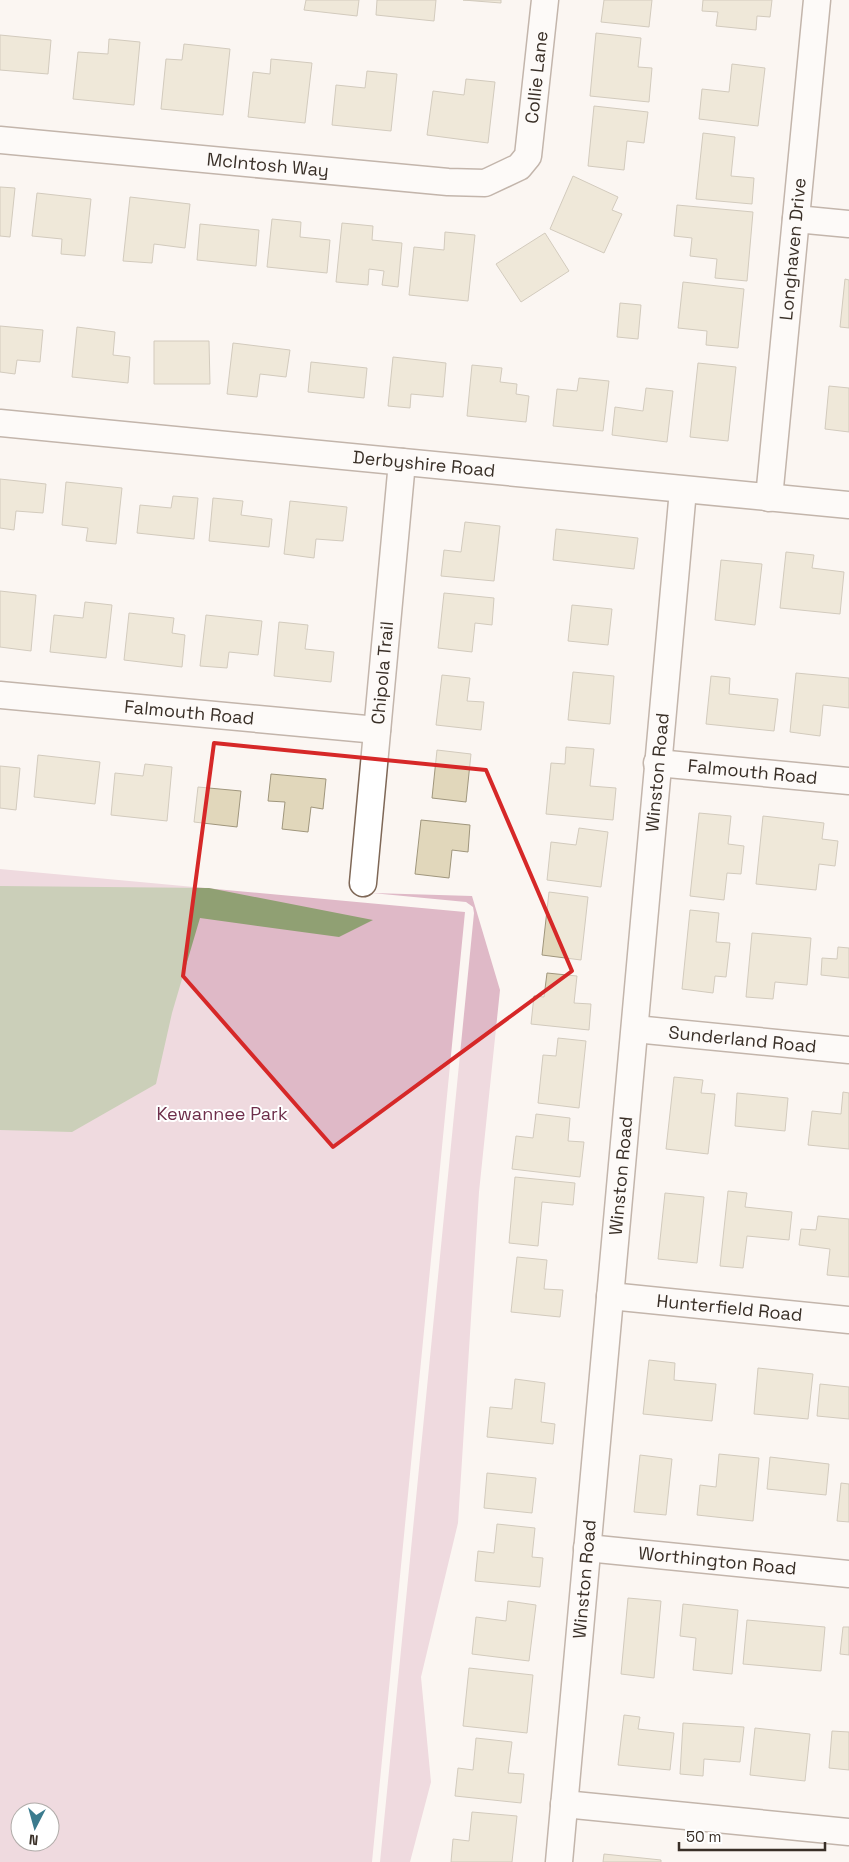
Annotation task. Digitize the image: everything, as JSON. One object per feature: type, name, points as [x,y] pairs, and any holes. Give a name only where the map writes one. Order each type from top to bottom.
[{"type":"street","name":"Collie Lane","points":[[528,156],[545,0]]},
{"type":"street","name":"Longhaven Drive","points":[[769,498],[817,0]]},
{"type":"street","name":"McIntosh Way","points":[[0,140],[485,184],[519,168],[528,156]]},
{"type":"street","points":[[796,219],[849,224]]},
{"type":"street","name":"Derbyshire Road","points":[[0,424],[849,505]]},
{"type":"street","name":"Chipola Trail","points":[[363,883],[402,462]]},
{"type":"street","name":"Winston Road","points":[[558,1862],[683,490]]},
{"type":"street","name":"Falmouth Road","points":[[0,695],[377,730]]},
{"type":"street","name":"Falmouth Road","points":[[658,763],[849,781]]},
{"type":"street","name":"Sunderland Road","points":[[635,1029],[849,1050]]},
{"type":"street","name":"Hunterfield Road","points":[[610,1296],[849,1320]]},
{"type":"street","name":"Worthington Road","points":[[587,1548],[849,1574]]},
{"type":"street","points":[[564,1804],[849,1832]]},
{"type":"highlighted area","points":[[214,743],[486,770],[572,971],[333,1147],[183,976]]},
{"type":"green space","name":"Kewannee Park","points":[[0,869],[465,912],[372,1862],[0,1862]]},
{"type":"green space","points":[[372,893],[472,896],[500,990],[479,1192],[458,1523],[421,1677],[431,1782],[410,1862],[380,1862],[474,913],[473,907],[466,902]]},
{"type":"shaded area","points":[[0,886],[209,888],[373,920],[339,937],[200,918],[172,1013],[156,1084],[72,1132],[0,1130]]},
{"type":"building","points":[[306,0],[359,0],[357,16],[304,10]]},
{"type":"building","points":[[377,0],[436,0],[434,21],[376,15]]},
{"type":"building","points":[[463,0],[501,0],[501,3]]},
{"type":"building","points":[[604,0],[652,0],[649,27],[601,22]]},
{"type":"building","points":[[703,0],[772,0],[770,17],[757,16],[756,30],[716,26],[718,12],[702,11]]},
{"type":"building","points":[[596,33],[641,38],[638,67],[652,68],[649,102],[590,96]]},
{"type":"building","points":[[0,35],[51,40],[48,74],[0,70]]},
{"type":"building","points":[[109,39],[140,42],[134,105],[73,99],[78,52],[108,54]]},
{"type":"building","points":[[184,44],[230,49],[223,115],[161,109],[166,59],[182,60]]},
{"type":"building","points":[[271,59],[312,63],[305,123],[248,117],[253,72],[270,74]]},
{"type":"building","points":[[732,64],[765,68],[758,126],[699,119],[702,89],[729,92]]},
{"type":"building","points":[[367,71],[397,74],[391,131],[332,125],[336,85],[365,88]]},
{"type":"building","points":[[466,79],[495,82],[488,143],[427,135],[433,91],[464,95]]},
{"type":"building","points":[[594,106],[648,112],[644,143],[627,141],[624,170],[588,166]]},
{"type":"building","points":[[703,133],[735,137],[731,176],[754,178],[752,204],[696,199]]},
{"type":"building","points":[[573,176],[618,197],[612,210],[622,214],[604,253],[550,229]]},
{"type":"building","points":[[0,187],[15,188],[10,237],[0,236]]},
{"type":"building","points":[[37,193],[91,199],[85,256],[61,254],[62,239],[32,236]]},
{"type":"building","points":[[130,197],[190,204],[185,248],[154,244],[152,263],[123,261]]},
{"type":"building","points":[[677,205],[753,212],[747,281],[715,278],[717,259],[690,256],[692,238],[674,236]]},
{"type":"building","points":[[272,219],[301,222],[300,237],[330,240],[327,273],[267,267]]},
{"type":"building","points":[[342,223],[373,226],[372,240],[402,243],[398,287],[382,285],[384,271],[369,269],[368,285],[336,282]]},
{"type":"building","points":[[200,224],[259,230],[256,266],[197,260]]},
{"type":"building","points":[[445,232],[475,235],[468,301],[409,295],[414,247],[444,250]]},
{"type":"building","points":[[545,233],[569,271],[521,302],[496,264]]},
{"type":"building","points":[[845,279],[849,280],[849,328],[840,327]]},
{"type":"building","points":[[683,282],[744,289],[738,348],[706,345],[707,331],[678,328]]},
{"type":"building","points":[[620,303],[641,305],[638,339],[617,337]]},
{"type":"building","points":[[0,326],[43,330],[40,362],[17,360],[15,374],[0,372]]},
{"type":"building","points":[[77,327],[115,332],[113,355],[130,357],[128,383],[72,377]]},
{"type":"building","points":[[154,341],[209,341],[210,384],[154,384]]},
{"type":"building","points":[[233,343],[290,350],[286,377],[260,374],[257,397],[227,394]]},
{"type":"building","points":[[393,357],[446,363],[443,397],[411,394],[410,408],[388,406]]},
{"type":"building","points":[[311,362],[367,368],[364,398],[308,392]]},
{"type":"building","points":[[698,363],[736,367],[728,441],[690,437]]},
{"type":"building","points":[[472,365],[502,368],[500,382],[517,384],[516,394],[529,396],[526,422],[467,416]]},
{"type":"building","points":[[579,378],[609,381],[603,431],[553,426],[557,389],[577,391]]},
{"type":"building","points":[[829,386],[849,388],[849,432],[825,429]]},
{"type":"building","points":[[646,388],[673,391],[667,442],[612,435],[615,407],[643,411]]},
{"type":"building","points":[[0,479],[46,484],[43,513],[16,511],[14,530],[0,528]]},
{"type":"building","points":[[66,482],[122,488],[116,544],[86,541],[88,528],[62,525]]},
{"type":"building","points":[[173,496],[198,498],[194,539],[137,533],[140,505],[171,508]]},
{"type":"building","points":[[213,498],[243,501],[241,515],[272,519],[269,547],[209,541]]},
{"type":"building","points":[[290,501],[347,507],[343,541],[316,539],[314,558],[284,554]]},
{"type":"building","points":[[465,522],[500,526],[494,581],[441,576],[444,550],[461,552]]},
{"type":"building","points":[[556,529],[638,538],[634,569],[553,560]]},
{"type":"building","points":[[786,552],[814,555],[812,568],[844,572],[840,614],[780,608]]},
{"type":"building","points":[[721,560],[762,564],[755,625],[715,620]]},
{"type":"building","points":[[0,591],[36,595],[31,651],[0,647]]},
{"type":"building","points":[[444,593],[494,598],[492,625],[475,623],[472,652],[438,648]]},
{"type":"building","points":[[85,602],[112,605],[106,658],[50,652],[54,615],[83,618]]},
{"type":"building","points":[[572,605],[612,609],[608,645],[568,641]]},
{"type":"building","points":[[129,613],[174,618],[172,633],[185,635],[182,667],[124,660]]},
{"type":"building","points":[[206,615],[262,621],[258,655],[229,652],[227,668],[200,666]]},
{"type":"building","points":[[279,622],[308,625],[305,649],[334,652],[331,682],[274,676]]},
{"type":"building","points":[[573,672],[614,676],[610,724],[568,720]]},
{"type":"building","points":[[796,673],[849,678],[849,708],[823,705],[820,736],[790,732]]},
{"type":"building","points":[[442,675],[470,678],[467,701],[484,702],[481,730],[436,725]]},
{"type":"building","points":[[711,676],[730,678],[729,694],[778,699],[774,731],[706,724]]},
{"type":"building","points":[[566,747],[594,749],[590,786],[616,788],[613,820],[546,814],[551,763],[565,764]]},
{"type":"building","points":[[437,750],[471,754],[466,802],[432,798]]},
{"type":"building","points":[[38,755],[100,762],[95,804],[34,797]]},
{"type":"building","points":[[145,764],[172,767],[167,821],[111,815],[115,773],[143,776]]},
{"type":"building","points":[[0,766],[20,768],[16,810],[0,808]]},
{"type":"building","points":[[271,774],[326,779],[323,809],[311,807],[308,832],[282,829],[285,802],[268,801]]},
{"type":"building","points":[[198,787],[241,791],[237,827],[194,822]]},
{"type":"building","points":[[699,813],[731,816],[728,844],[744,846],[741,874],[727,873],[724,900],[690,896]]},
{"type":"building","points":[[763,816],[824,823],[822,839],[838,841],[835,866],[819,864],[816,890],[756,884]]},
{"type":"building","points":[[421,820],[470,825],[468,852],[452,850],[449,878],[415,874]]},
{"type":"building","points":[[579,828],[608,832],[601,887],[547,880],[551,842],[576,845]]},
{"type":"building","points":[[549,892],[588,897],[581,960],[542,955]]},
{"type":"building","points":[[690,910],[719,913],[716,942],[730,943],[726,977],[715,976],[713,993],[682,989]]},
{"type":"building","points":[[752,933],[811,938],[807,985],[775,982],[773,999],[746,997]]},
{"type":"building","points":[[838,947],[849,948],[849,978],[821,975],[822,958],[837,959]]},
{"type":"building","points":[[547,973],[577,976],[574,1003],[591,1004],[589,1030],[531,1024],[534,996],[544,997]]},
{"type":"building","points":[[558,1038],[586,1041],[579,1108],[538,1103],[543,1055],[556,1056]]},
{"type":"building","points":[[674,1077],[703,1080],[701,1093],[715,1094],[708,1154],[666,1149]]},
{"type":"building","points":[[843,1092],[849,1093],[849,1149],[808,1145],[812,1111],[841,1114]]},
{"type":"building","points":[[737,1093],[788,1098],[785,1131],[735,1126]]},
{"type":"building","points":[[536,1114],[570,1118],[568,1141],[584,1142],[580,1177],[512,1169],[516,1136],[533,1138]]},
{"type":"building","points":[[515,1177],[575,1183],[573,1205],[542,1202],[538,1246],[509,1243]]},
{"type":"building","points":[[728,1191],[747,1193],[745,1207],[792,1212],[789,1240],[747,1236],[743,1268],[720,1266]]},
{"type":"building","points":[[665,1193],[704,1197],[697,1263],[658,1259]]},
{"type":"building","points":[[818,1216],[849,1219],[849,1277],[827,1275],[830,1249],[799,1245],[801,1229],[816,1230]]},
{"type":"building","points":[[517,1257],[547,1260],[544,1289],[563,1290],[560,1317],[511,1312]]},
{"type":"building","points":[[649,1360],[675,1363],[674,1380],[716,1384],[712,1421],[643,1414]]},
{"type":"building","points":[[758,1368],[813,1374],[808,1419],[754,1414]]},
{"type":"building","points":[[515,1379],[545,1383],[541,1422],[555,1424],[553,1444],[487,1437],[490,1407],[512,1409]]},
{"type":"building","points":[[820,1384],[849,1387],[849,1419],[817,1416]]},
{"type":"building","points":[[719,1454],[759,1458],[753,1521],[697,1515],[700,1485],[716,1487]]},
{"type":"building","points":[[640,1455],[672,1459],[666,1515],[634,1512]]},
{"type":"building","points":[[770,1457],[829,1464],[826,1495],[767,1489]]},
{"type":"building","points":[[487,1473],[536,1478],[532,1513],[484,1508]]},
{"type":"building","points":[[841,1483],[849,1484],[849,1522],[837,1521]]},
{"type":"building","points":[[497,1524],[535,1528],[532,1557],[543,1558],[540,1587],[475,1581],[478,1551],[494,1553]]},
{"type":"building","points":[[628,1598],[661,1601],[654,1678],[621,1674]]},
{"type":"building","points":[[508,1601],[536,1605],[529,1661],[472,1654],[476,1617],[506,1621]]},
{"type":"building","points":[[683,1604],[738,1610],[732,1674],[693,1670],[696,1638],[680,1636]]},
{"type":"building","points":[[747,1620],[825,1627],[821,1671],[743,1664]]},
{"type":"building","points":[[843,1627],[849,1627],[849,1655],[840,1654]]},
{"type":"building","points":[[469,1668],[533,1675],[527,1733],[463,1726]]},
{"type":"building","points":[[624,1715],[640,1717],[638,1729],[674,1733],[670,1770],[618,1765]]},
{"type":"building","points":[[683,1723],[744,1727],[740,1762],[704,1759],[703,1776],[680,1774]]},
{"type":"building","points":[[755,1728],[810,1734],[805,1781],[750,1775]]},
{"type":"building","points":[[832,1731],[849,1732],[849,1770],[829,1768]]},
{"type":"building","points":[[476,1738],[512,1742],[508,1773],[524,1774],[521,1803],[455,1796],[458,1768],[473,1770]]},
{"type":"building","points":[[472,1812],[517,1816],[512,1862],[451,1862],[453,1839],[469,1841]]},
{"type":"building","points":[[604,1854],[661,1860],[661,1862],[603,1862]]}]
